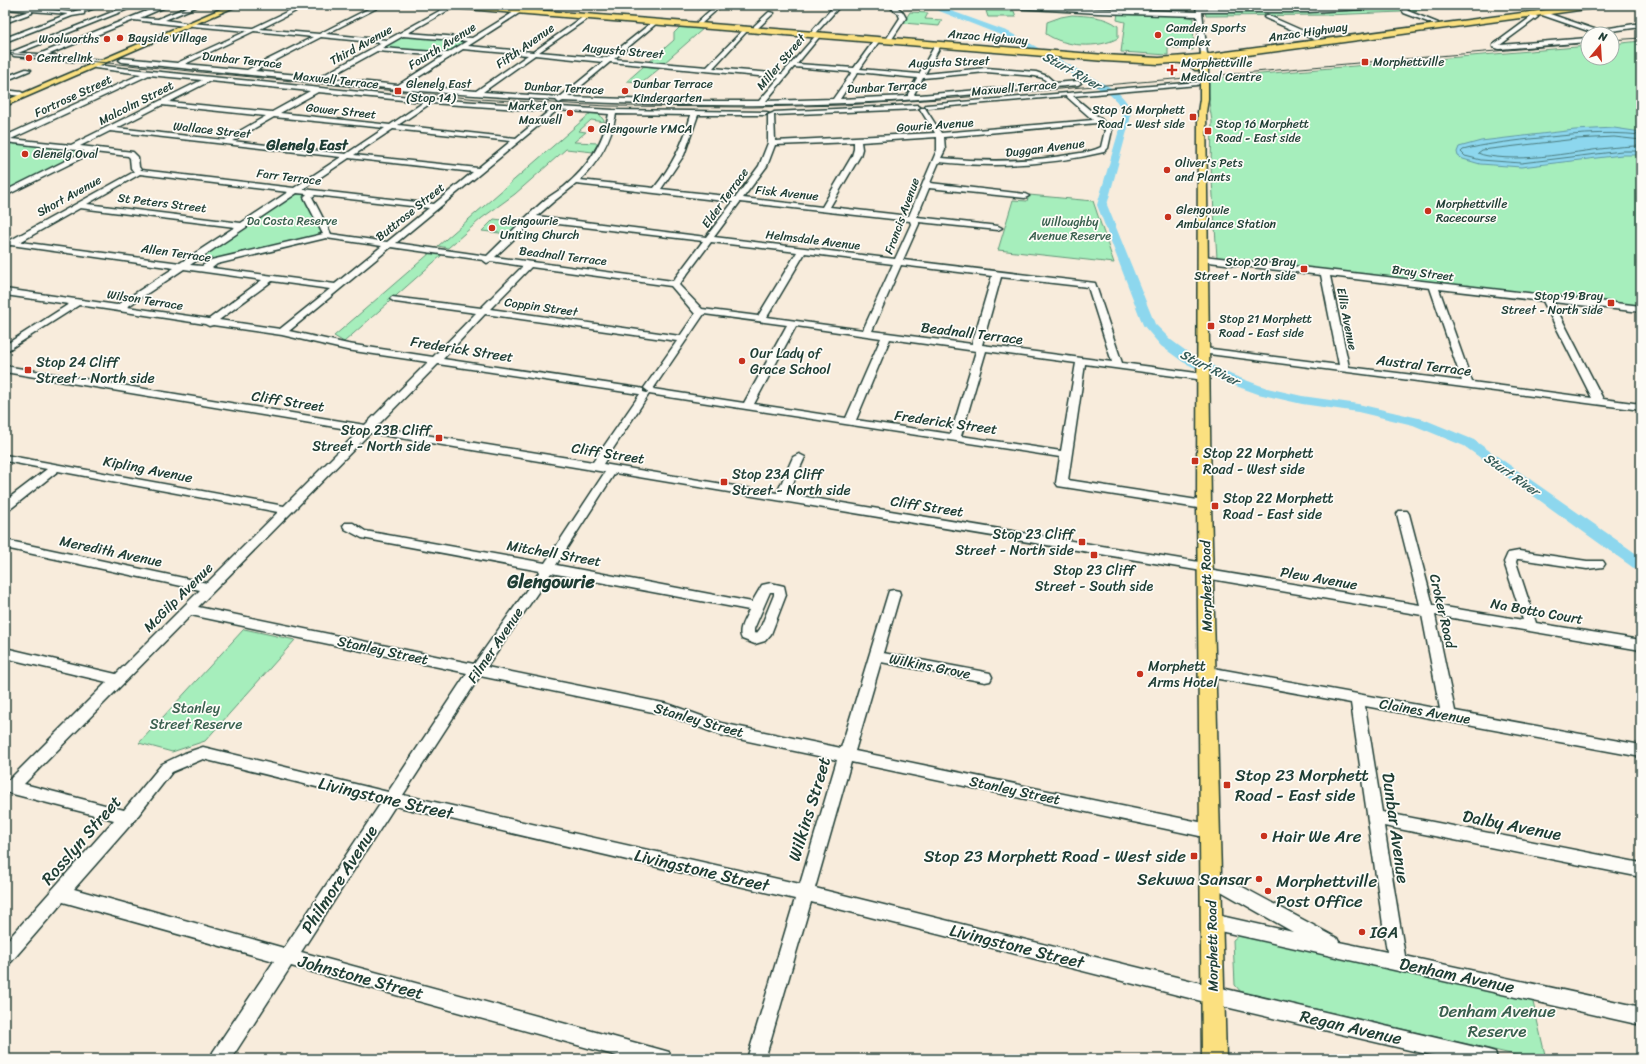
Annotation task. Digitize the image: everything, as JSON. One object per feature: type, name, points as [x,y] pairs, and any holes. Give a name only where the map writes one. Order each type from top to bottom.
[{"type":"highway","name":"Anzac Highway","points":[[442,5],[518,8]]},
{"type":"highway","name":"Anzac Highway","points":[[478,5],[518,8],[586,17],[890,38],[943,44]]},
{"type":"highway","name":"Anzac Highway","points":[[1560,9],[1574,5]]},
{"type":"highway","name":"Anzac Highway","points":[[816,33],[877,40],[1055,52],[1139,60],[1176,60],[1202,54],[1317,38],[1334,36],[1367,36],[1543,11],[1601,5]]},
{"type":"highway","name":"Anzac Highway","points":[[1105,56],[1155,57],[1202,54],[1350,36],[1435,23],[1530,15],[1543,11]]},
{"type":"highway","name":"Anzac Highway","points":[[552,12],[699,22],[783,31]]},
{"type":"main road","points":[[5,102],[98,63],[180,24],[192,23],[230,5]]},
{"type":"main road","points":[[5,102],[236,5]]},
{"type":"main road","name":"Morphett Road","points":[[1202,54],[1198,68],[1196,99],[1202,112]]},
{"type":"main road","name":"Morphett Road","points":[[1202,54],[1204,99],[1202,112],[1204,505],[1214,1059]]},
{"type":"main road","points":[[1176,60],[1190,62],[1198,68]]},
{"type":"street","points":[[5,21],[48,5]]},
{"type":"street","points":[[5,8],[70,14],[80,13],[99,5]]},
{"type":"street","points":[[12,53],[136,5]]},
{"type":"street","points":[[40,56],[166,5]]},
{"type":"street","points":[[159,21],[197,5]]},
{"type":"street","points":[[178,65],[305,5]]},
{"type":"street","points":[[248,72],[380,5]]},
{"type":"street","points":[[699,22],[719,5]]},
{"type":"street","name":"Miller Street","points":[[761,103],[838,5]]},
{"type":"street","points":[[890,38],[903,18],[900,12],[895,9],[896,5]]},
{"type":"street","points":[[998,5],[1106,11],[1200,12],[1268,11],[1411,5]]},
{"type":"street","points":[[1401,5],[1406,12]]},
{"type":"street","name":"Third Avenue","points":[[322,79],[452,6]]},
{"type":"street","name":"Fourth Avenue","points":[[398,87],[472,40],[518,8]]},
{"type":"street","points":[[1268,11],[1333,15]]},
{"type":"street","points":[[1268,11],[1317,38]]},
{"type":"street","points":[[1543,11],[1581,26]]},
{"type":"street","name":"Morphett Road","points":[[1200,12],[1197,27],[1202,54]]},
{"type":"street","name":"Morphett Road","points":[[1200,12],[1202,54]]},
{"type":"street","points":[[1399,12],[1406,12],[1435,23]]},
{"type":"street","points":[[80,13],[180,24]]},
{"type":"street","points":[[756,27],[771,13]]},
{"type":"street","points":[[5,40],[70,14]]},
{"type":"street","points":[[1530,15],[1535,17],[1495,46],[1499,47],[1580,41]]},
{"type":"street","name":"Fifth Avenue","points":[[476,94],[586,17]]},
{"type":"street","points":[[560,99],[609,61],[655,22]]},
{"type":"street","points":[[192,23],[390,42]]},
{"type":"street","points":[[1620,28],[1641,25]]},
{"type":"street","points":[[708,70],[746,29]]},
{"type":"street","points":[[402,34],[472,40]]},
{"type":"street","points":[[835,101],[877,40]]},
{"type":"street","points":[[912,97],[911,94],[921,76],[943,44]]},
{"type":"street","name":"Augusta Street","points":[[461,47],[783,76]]},
{"type":"street","points":[[376,49],[448,55]]},
{"type":"street","name":"Maxwell Terrace","points":[[5,53],[61,58],[150,72],[210,79],[430,101],[613,112],[771,114],[922,107],[1197,82]]},
{"type":"street","name":"Dunbar Terrace","points":[[122,60],[476,94],[560,99],[684,103],[835,101],[912,97],[1078,83]]},
{"type":"street","name":"Augusta Street","points":[[792,65],[921,76],[962,71],[986,70],[1036,74],[1045,77],[1054,85]]},
{"type":"street","points":[[5,79],[28,70]]},
{"type":"street","name":"Fortrose Street","points":[[5,139],[150,72]]},
{"type":"street","name":"Malcolm Street","points":[[73,147],[210,79]]},
{"type":"street","points":[[225,142],[318,89]]},
{"type":"street","points":[[5,92],[21,94]]},
{"type":"street","name":"Duggan Avenue","points":[[937,160],[1000,164],[1077,157],[1101,150],[1104,148],[1109,130],[1068,94]]},
{"type":"street","name":"Buttrose Street","points":[[282,332],[518,140],[553,109],[560,99]]},
{"type":"street","points":[[119,308],[430,101]]},
{"type":"street","name":"Gower Street","points":[[162,103],[518,140]]},
{"type":"street","points":[[922,107],[940,136]]},
{"type":"street","points":[[487,260],[550,200],[561,194],[574,182],[602,148],[607,138],[613,112]]},
{"type":"street","points":[[656,191],[667,177],[681,154],[688,139],[695,113]]},
{"type":"street","name":"Elder Terrace","points":[[674,284],[710,239],[763,166],[772,143],[771,114]]},
{"type":"street","name":"Gowrie Avenue","points":[[772,143],[857,141],[940,136],[1100,121]]},
{"type":"street","name":"Wallace Street","points":[[109,130],[480,171]]},
{"type":"street","name":"Francis Avenue","points":[[866,333],[915,224],[913,215],[941,150],[940,136]]},
{"type":"street","points":[[5,139],[132,155],[135,168],[139,172]]},
{"type":"street","points":[[825,209],[856,156],[858,149],[857,141]]},
{"type":"street","points":[[5,194],[94,150]]},
{"type":"street","name":"Farr Terrace","points":[[139,172],[436,207]]},
{"type":"street","name":"Short Avenue","points":[[8,243],[139,172]]},
{"type":"street","name":"Fisk Avenue","points":[[574,182],[998,228]]},
{"type":"street","points":[[926,185],[1025,196]]},
{"type":"street","points":[[314,192],[308,197],[327,234],[326,236]]},
{"type":"street","name":"St Peters Street","points":[[78,205],[243,226]]},
{"type":"street","name":"Helmsdale Avenue","points":[[530,218],[1092,285],[1118,366]]},
{"type":"street","points":[[204,269],[214,262],[326,236],[390,245]]},
{"type":"street","name":"Allen Terrace","points":[[8,243],[337,288]]},
{"type":"street","points":[[462,254],[503,244]]},
{"type":"street","name":"Beadnall Terrace","points":[[390,245],[462,254],[487,260],[674,284]]},
{"type":"street","points":[[761,319],[802,251]]},
{"type":"street","name":"Bray Street","points":[[1203,259],[1641,309]]},
{"type":"street","name":"McGilp Avenue","points":[[8,786],[119,680],[189,610],[528,265]]},
{"type":"street","points":[[955,438],[997,274]]},
{"type":"street","name":"Ellis Avenue","points":[[1325,274],[1345,369]]},
{"type":"street","points":[[209,323],[270,278]]},
{"type":"street","points":[[595,467],[683,339],[699,312],[674,284]]},
{"type":"street","points":[[1434,286],[1468,385]]},
{"type":"street","name":"Wilson Terrace","points":[[5,292],[119,308],[209,323],[282,332]]},
{"type":"street","name":"Coppin Street","points":[[395,299],[683,339]]},
{"type":"street","points":[[1547,299],[1599,402]]},
{"type":"street","points":[[5,348],[78,302]]},
{"type":"street","name":"Beadnall Terrace","points":[[699,312],[1118,366],[1204,375]]},
{"type":"street","points":[[747,407],[793,323]]},
{"type":"street","name":"Frederick Street","points":[[282,332],[347,347],[1066,455]]},
{"type":"street","points":[[850,422],[886,336]]},
{"type":"street","name":"Austral Terrace","points":[[1204,351],[1641,407]]},
{"type":"street","points":[[1081,361],[1062,483],[1204,505]]},
{"type":"street","name":"Cliff Street","points":[[5,369],[781,497],[1205,571]]},
{"type":"street","points":[[781,497],[800,457]]},
{"type":"street","name":"Kipling Avenue","points":[[5,458],[286,510]]},
{"type":"street","points":[[5,507],[57,467]]},
{"type":"street","name":"Filmer Avenue","points":[[391,800],[477,670],[548,568],[612,469]]},
{"type":"street","name":"Croker Road","points":[[1403,514],[1428,610],[1449,716]]},
{"type":"street","name":"Mitchell Street","points":[[349,526],[362,534],[755,607]]},
{"type":"street","name":"Meredith Avenue","points":[[5,544],[210,588]]},
{"type":"street","points":[[1531,626],[1510,562],[1512,556],[1519,555],[1587,565],[1599,564]]},
{"type":"street","name":"Plew Avenue","points":[[1205,571],[1428,610]]},
{"type":"street","name":"Wilkins Street","points":[[756,1059],[804,893],[894,594]]},
{"type":"street","name":"Stanley Street","points":[[189,610],[668,710],[720,729],[846,754],[1209,831]]},
{"type":"street","name":"Na Botto Court","points":[[1428,610],[1531,626],[1641,646]]},
{"type":"street","points":[[5,653],[119,680]]},
{"type":"street","name":"Wilkins Grove","points":[[875,656],[985,677]]},
{"type":"street","name":"Claines Avenue","points":[[1208,672],[1641,751]]},
{"type":"street","name":"Dunbar Avenue","points":[[1357,699],[1397,962]]},
{"type":"street","name":"Livingstone Street","points":[[190,757],[203,753],[391,800],[804,893],[1213,995]]},
{"type":"street","name":"Rosslyn Street","points":[[5,956],[127,817],[167,768],[190,757]]},
{"type":"street","points":[[8,786],[127,817]]},
{"type":"street","name":"Philmore Avenue","points":[[220,1059],[391,800]]},
{"type":"street","name":"Dalby Avenue","points":[[1375,817],[1641,870]]},
{"type":"street","name":"Denham Avenue","points":[[1211,877],[1342,950]]},
{"type":"street","name":"Johnstone Street","points":[[60,893],[156,922],[662,1059]]},
{"type":"street","name":"Denham Avenue","points":[[1212,922],[1641,1016]]},
{"type":"street","name":"Regan Avenue","points":[[1213,995],[1488,1059]]},
{"type":"green space","points":[[1421,5],[1466,5],[1408,11],[1406,7]]},
{"type":"green space","points":[[1392,7],[1401,9],[1402,12],[1326,15],[1206,16],[1205,11]]},
{"type":"green space","points":[[986,11],[1014,11],[1016,17],[988,17]]},
{"type":"green space","points":[[910,12],[928,13],[925,19],[942,20],[939,26],[903,23]]},
{"type":"green space","name":"Camden Sports Complex","points":[[1118,13],[1180,15],[1194,18],[1193,50],[1168,47],[1168,55],[1121,52],[1125,22],[1117,20]]},
{"type":"green space","points":[[1072,15],[1096,17],[1113,23],[1118,26],[1118,38],[1101,44],[1082,45],[1062,42],[1046,34],[1047,22]]},
{"type":"green space","points":[[681,26],[704,28],[664,63],[649,62],[674,40],[674,33]]},
{"type":"green space","points":[[404,35],[468,41],[446,54],[380,48]]},
{"type":"green space","name":"Morphettville Racecourse","points":[[1641,41],[1641,306],[1217,258],[1211,165],[1212,121],[1208,82],[1214,78],[1580,47],[1580,66],[1620,66],[1620,43]]},
{"type":"green space","points":[[644,66],[660,68],[643,82],[627,81]]},
{"type":"green space","points":[[591,113],[599,114],[605,122],[591,120],[579,131],[586,132],[574,142],[598,143],[593,152],[566,149],[515,194],[482,218],[448,248],[438,246]]},
{"type":"green space","points":[[5,142],[84,151],[5,191]]},
{"type":"green space","name":"Da Costa Reserve","points":[[295,194],[302,194],[305,197],[323,231],[310,239],[213,261],[196,261]]},
{"type":"green space","name":"Willoughby Avenue Reserve","points":[[1029,195],[1093,201],[1114,263],[998,250],[1013,200],[1027,201]]},
{"type":"green space","points":[[494,219],[520,222],[508,234],[482,231]]},
{"type":"green space","points":[[430,253],[442,255],[344,342],[334,336]]},
{"type":"green space","name":"Stanley Street Reserve","points":[[244,629],[295,640],[205,741],[172,752],[139,743]]},
{"type":"green space","name":"Denham Avenue Reserve","points":[[1239,935],[1532,998],[1546,1059],[1533,1059],[1241,992],[1235,985],[1233,940]]},
{"type":"water","points":[[1614,128],[1641,132],[1641,155],[1622,155],[1521,167],[1480,164],[1463,159],[1458,156],[1457,152],[1459,147],[1481,141],[1575,130]]},
{"type":"waterway","name":"Sturt River","points":[[928,5],[1006,34],[1112,92],[1124,104],[1126,120],[1102,205],[1149,325],[1166,343],[1188,359],[1227,378],[1263,391],[1302,400],[1358,408],[1418,422],[1469,443],[1641,565]]},
{"type":"tram line","points":[[1620,39],[1641,38]]},
{"type":"tram line","points":[[5,53],[478,99],[607,106],[753,107],[844,105],[956,98],[1580,44]]},
{"type":"place","name":"Camden Sports Complex","points":[[1158,35]]},
{"type":"place","name":"Bayside Village","points":[[120,38]]},
{"type":"place","name":"Woolworths","points":[[107,39]]},
{"type":"place","name":"Centrelink","points":[[29,58]]},
{"type":"place","name":"Morphettville","points":[[1365,62]]},
{"type":"place","name":"Morphettville Medical Centre","points":[[1172,70]]},
{"type":"place","name":"Glenelg East (Stop 14)","points":[[398,91]]},
{"type":"place","name":"Dunbar Terrace Kindergarten","points":[[625,91]]},
{"type":"place","name":"Market on Maxwell","points":[[570,113]]},
{"type":"place","name":"Stop 16 Morphett Road - West side","points":[[1193,117]]},
{"type":"place","name":"Glengowrie YMCA","points":[[591,129]]},
{"type":"place","name":"Stop 16 Morphett Road - East side","points":[[1208,131]]},
{"type":"place","name":"Glenelg Oval","points":[[25,154]]},
{"type":"place","name":"Oliver's Pets and Plants","points":[[1167,170]]},
{"type":"place","name":"Morphettville Racecourse","points":[[1428,211]]},
{"type":"place","name":"Glengowie Ambulance Station","points":[[1168,217]]},
{"type":"place","name":"Glengowrie Uniting Church","points":[[492,228]]},
{"type":"place","name":"Stop 20 Bray Street - North side","points":[[1304,269]]},
{"type":"place","name":"Stop 19 Bray Street - North side","points":[[1611,303]]},
{"type":"place","name":"Stop 21 Morphett Road - East side","points":[[1211,326]]},
{"type":"place","name":"Our Lady of Grace School","points":[[742,361]]},
{"type":"place","name":"Stop 24 Cliff Street - North side","points":[[28,370]]},
{"type":"place","name":"Stop 23B Cliff Street - North side","points":[[439,438]]},
{"type":"place","name":"Stop 22 Morphett Road - West side","points":[[1195,461]]},
{"type":"place","name":"Stop 23A Cliff Street - North side","points":[[724,482]]},
{"type":"place","name":"Stop 22 Morphett Road - East side","points":[[1215,506]]},
{"type":"place","name":"Stop 23 Cliff Street - North side","points":[[1082,542]]},
{"type":"place","name":"Stop 23 Cliff Street - South side","points":[[1094,555]]},
{"type":"place","name":"Morphett Arms Hotel","points":[[1140,674]]},
{"type":"place","name":"Stop 23 Morphett Road - East side","points":[[1227,785]]},
{"type":"place","name":"Hair We Are","points":[[1264,836]]},
{"type":"place","name":"Stop 23 Morphett Road - West side","points":[[1194,856]]},
{"type":"place","name":"Sekuwa Sansar","points":[[1259,879]]},
{"type":"place","name":"Morphettville Post Office","points":[[1268,891]]},
{"type":"place","name":"IGA","points":[[1362,932]]},
{"type":"district","name":"Glenelg East","points":[[307,145]]},
{"type":"district","name":"Glengowrie","points":[[551,582]]}]
